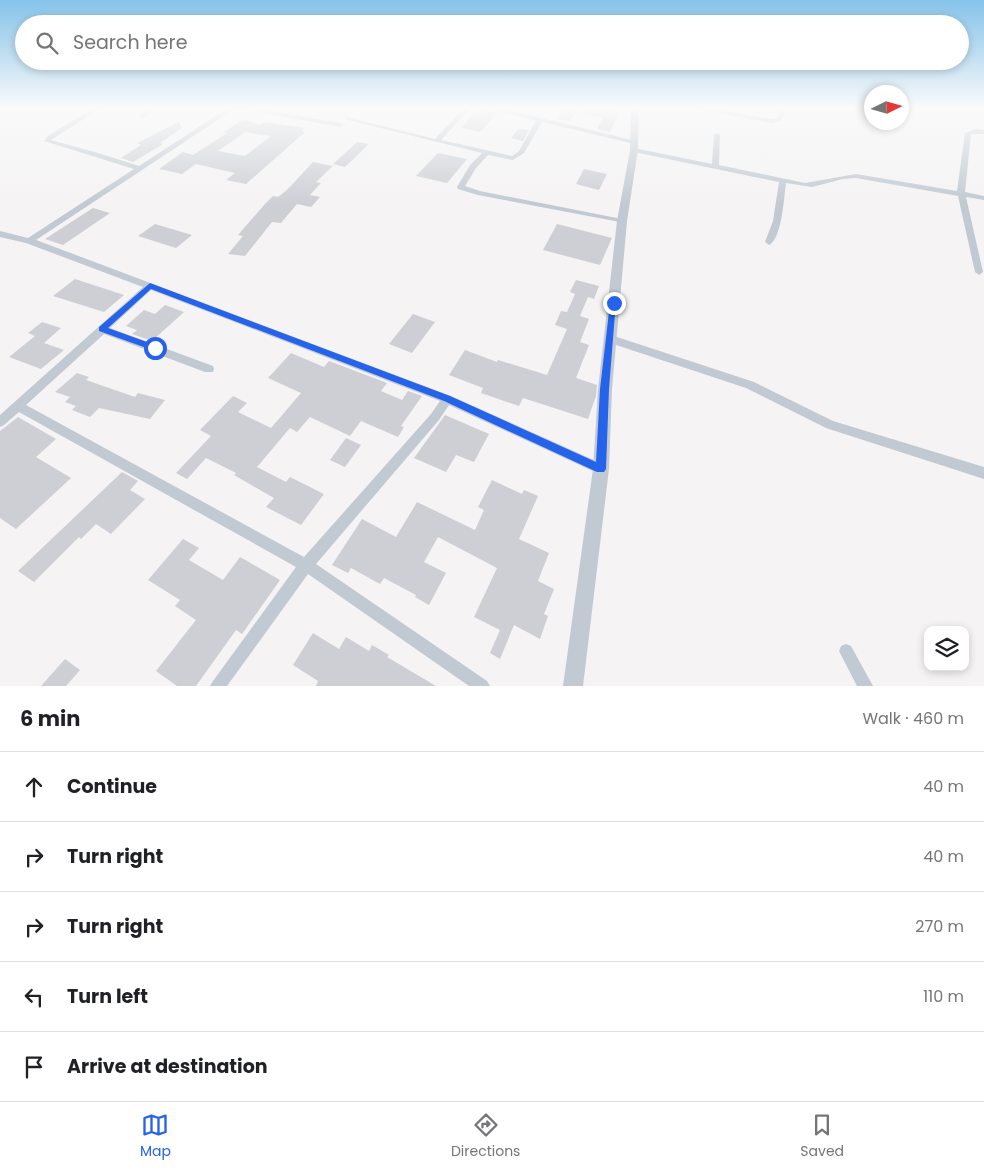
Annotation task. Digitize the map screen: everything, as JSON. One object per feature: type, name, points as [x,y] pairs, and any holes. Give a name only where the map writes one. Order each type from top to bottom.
[{"type":"street","points":[[48,140],[47,142],[96,154],[140,169]]},
{"type":"street","points":[[29,241],[184,140]]},
{"type":"street","points":[[436,140],[486,153],[517,157],[530,140]]},
{"type":"street","points":[[612,140],[783,181],[812,185],[848,175],[984,198]]},
{"type":"street","points":[[573,686],[601,469],[605,389],[610,339],[622,221],[634,140]]},
{"type":"street","points":[[715,166],[717,140]]},
{"type":"street","points":[[967,140],[961,194],[979,272]]},
{"type":"street","points":[[486,153],[473,167],[461,187],[478,193],[622,221]]},
{"type":"street","points":[[770,242],[777,221],[783,181]]},
{"type":"street","points":[[0,234],[29,241],[447,399],[601,469]]},
{"type":"street","points":[[0,422],[150,286]]},
{"type":"street","points":[[102,329],[209,369]]},
{"type":"street","points":[[610,339],[750,386],[830,425],[984,473]]},
{"type":"street","points":[[218,686],[306,565],[435,417],[447,399]]},
{"type":"street","points":[[18,406],[306,565],[482,686]]},
{"type":"street","points":[[846,652],[865,686]]},
{"type":"building","points":[[143,140],[164,140],[160,143],[163,144],[133,162],[121,158],[141,145],[137,143]]},
{"type":"building","points":[[216,140],[234,140],[218,151],[245,156],[266,140],[296,140],[246,184],[226,180],[235,173],[196,164],[182,174],[159,169],[183,152],[193,155]]},
{"type":"building","points":[[357,142],[369,144],[345,167],[333,164]]},
{"type":"building","points":[[438,153],[467,159],[447,183],[416,176]]},
{"type":"building","points":[[313,162],[333,166],[316,182],[321,183],[310,195],[320,197],[311,207],[297,204],[281,223],[272,222],[245,256],[228,254],[243,236],[238,235],[265,204],[273,196],[278,197],[287,190]]},
{"type":"building","points":[[584,169],[607,174],[599,190],[576,184]]},
{"type":"building","points":[[93,208],[110,213],[63,245],[45,239]]},
{"type":"building","points":[[155,224],[192,235],[176,248],[138,236]]},
{"type":"building","points":[[557,224],[612,238],[600,265],[543,250]]},
{"type":"building","points":[[75,279],[124,295],[104,312],[53,296]]},
{"type":"building","points":[[576,280],[599,286],[594,299],[588,297],[580,316],[589,319],[580,342],[589,345],[576,378],[597,385],[596,396],[588,419],[523,398],[519,406],[481,393],[483,388],[449,375],[465,350],[497,362],[498,360],[547,375],[567,329],[555,325],[561,311],[567,312],[575,294],[570,292]]},
{"type":"building","points":[[165,305],[184,312],[152,341],[132,334],[137,330],[126,326],[144,310],[155,314]]},
{"type":"building","points":[[413,314],[435,322],[412,353],[389,344]]},
{"type":"building","points":[[42,322],[61,328],[44,343],[64,350],[41,369],[9,357],[35,336],[28,333]]},
{"type":"building","points":[[291,353],[324,367],[329,361],[387,383],[381,391],[402,400],[408,391],[422,396],[401,426],[404,427],[398,437],[361,421],[350,436],[310,417],[297,432],[290,428],[257,467],[286,482],[290,477],[324,494],[301,525],[266,507],[274,498],[234,475],[236,473],[206,458],[187,479],[176,473],[211,436],[200,430],[233,396],[247,403],[238,412],[271,428],[301,393],[268,378]]},
{"type":"building","points":[[77,373],[89,377],[86,380],[135,397],[138,393],[165,400],[150,419],[99,408],[90,417],[72,410],[76,406],[65,402],[70,397],[55,392]]},
{"type":"building","points":[[445,415],[489,434],[474,462],[456,455],[446,472],[414,458]]},
{"type":"building","points":[[18,417],[56,439],[36,457],[71,478],[16,529],[0,518],[0,431]]},
{"type":"building","points":[[346,438],[361,445],[345,467],[330,460]]},
{"type":"building","points":[[122,472],[138,481],[130,490],[145,499],[111,534],[96,524],[81,539],[79,537],[34,582],[18,571]]},
{"type":"building","points":[[492,480],[522,494],[524,490],[538,496],[519,539],[549,553],[538,581],[554,589],[544,614],[548,616],[540,639],[514,625],[500,659],[490,653],[500,630],[474,617],[497,568],[438,537],[424,562],[446,573],[429,605],[415,597],[416,595],[384,578],[380,584],[351,568],[348,573],[332,565],[362,519],[396,537],[417,502],[475,530],[484,510],[478,507]]},
{"type":"building","points":[[183,539],[199,548],[189,560],[223,580],[240,557],[280,580],[242,634],[236,630],[196,686],[177,686],[156,671],[196,620],[175,606],[180,600],[148,580]]},
{"type":"building","points":[[313,633],[339,649],[346,637],[369,651],[372,645],[389,655],[387,657],[436,686],[316,686],[318,681],[293,665]]},
{"type":"building","points":[[65,659],[80,670],[66,686],[41,686]]},
{"type":"route","points":[[155,348],[102,329],[150,286],[447,399],[601,469],[605,389],[614,303]]}]
